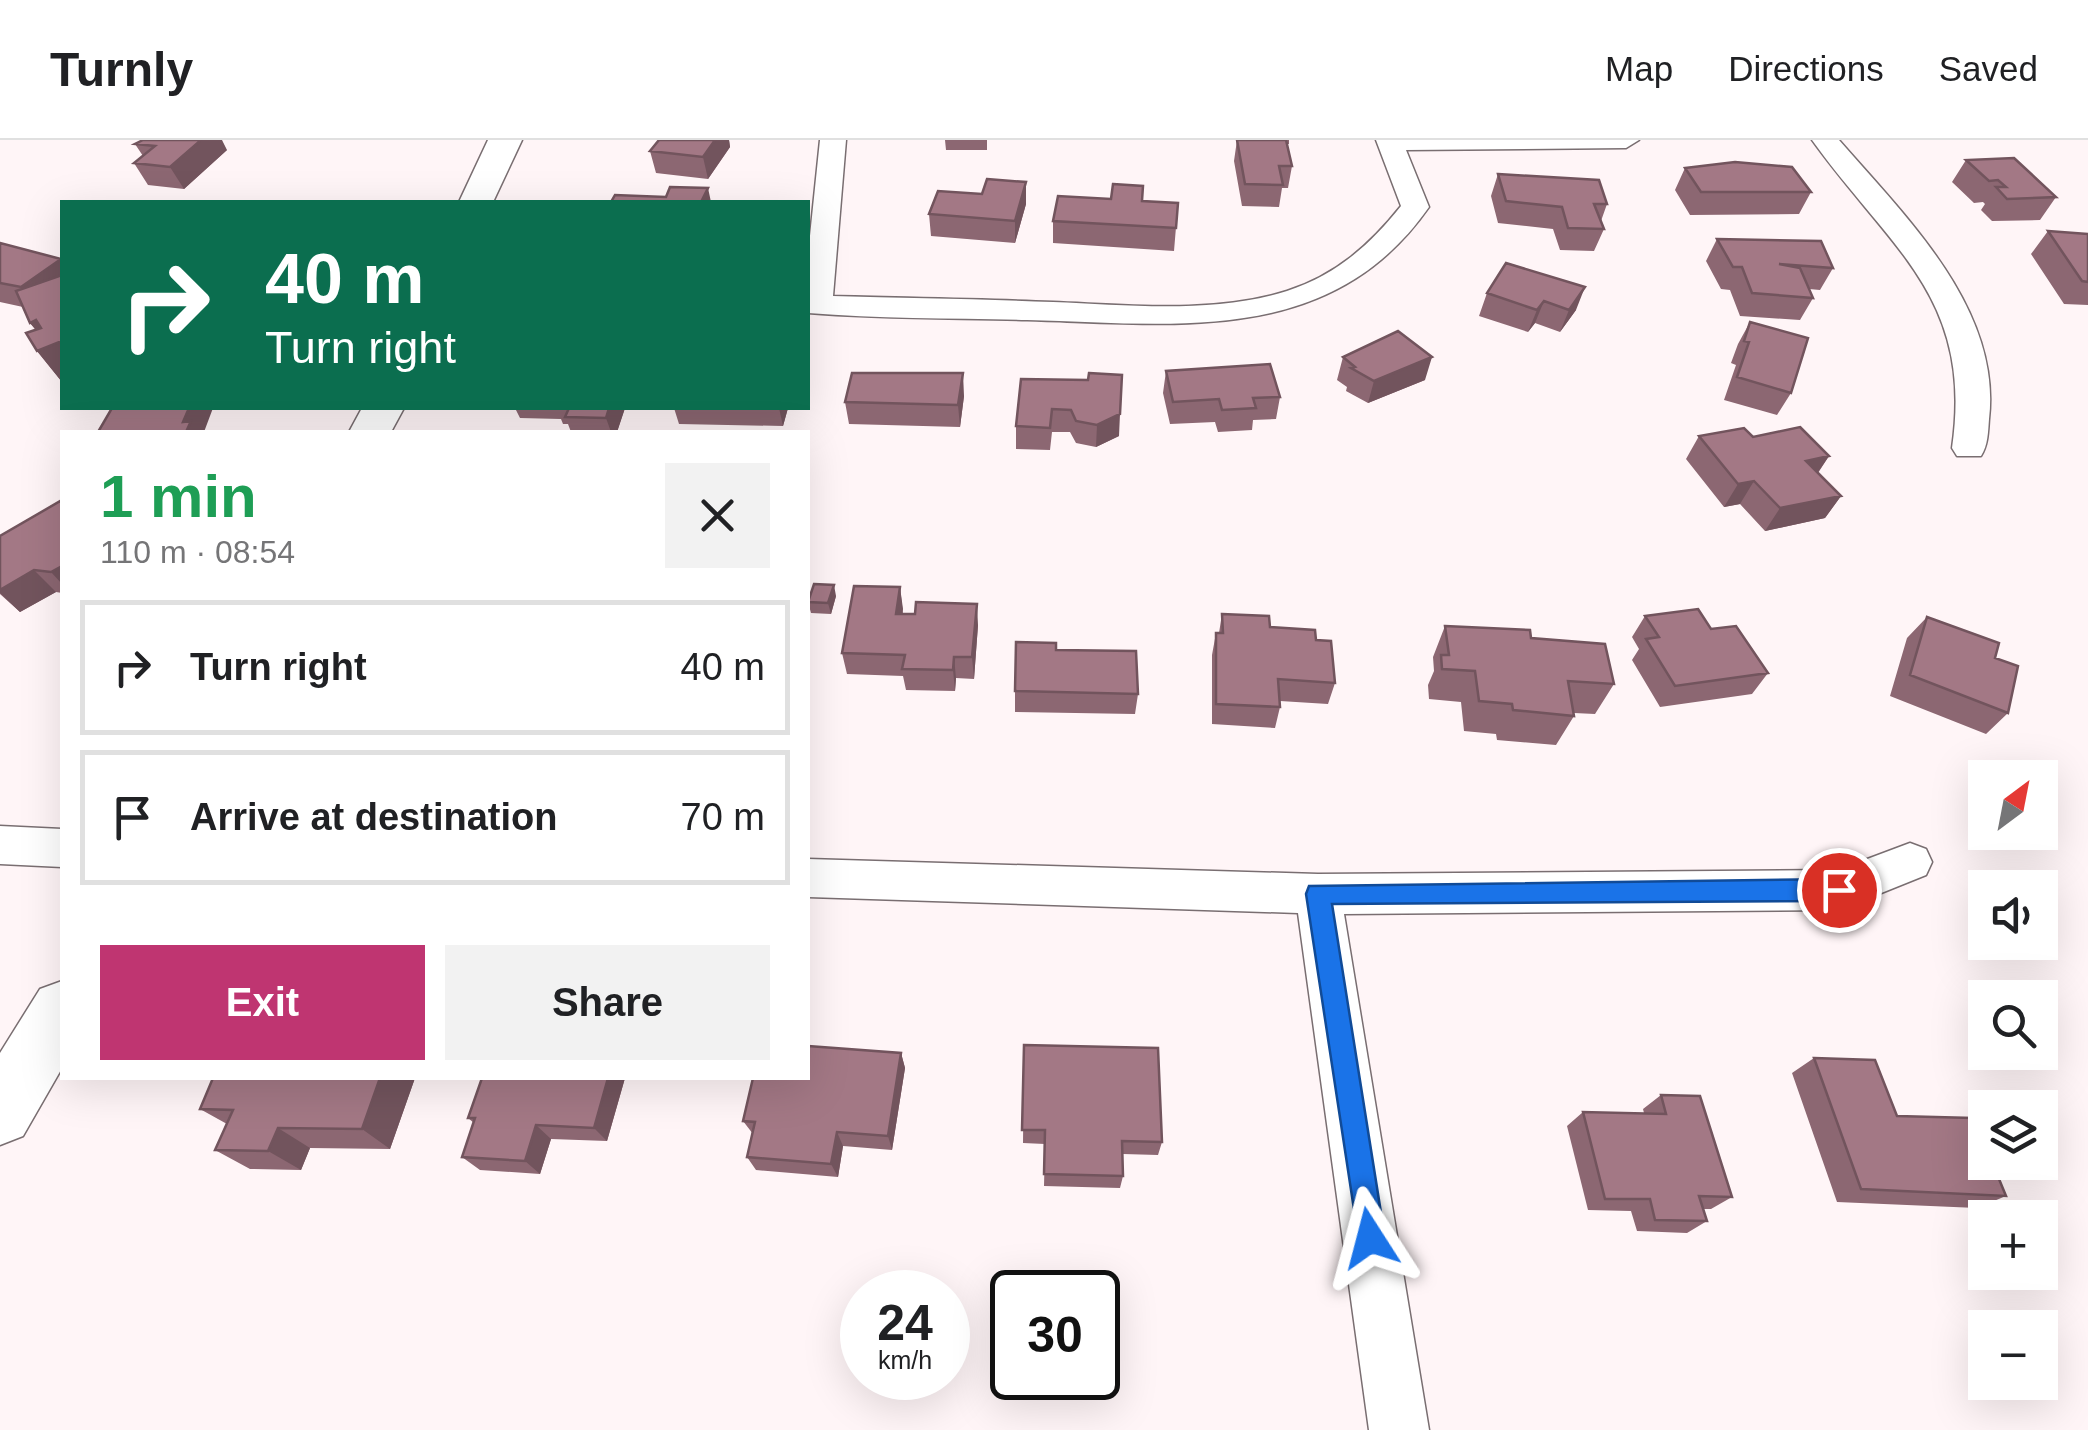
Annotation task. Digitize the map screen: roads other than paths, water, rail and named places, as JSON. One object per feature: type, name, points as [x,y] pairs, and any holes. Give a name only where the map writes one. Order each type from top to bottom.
[{"type":"street","points":[[477,200],[505,140]]},
{"type":"street","points":[[833,140],[812,304],[1199,315],[1281,303],[1346,277],[1394,242],[1415,206],[1390,141],[1626,140]]},
{"type":"street","points":[[1825,140],[1940,279],[1972,356],[1976,422],[1969,448]]},
{"type":"street","points":[[0,845],[60,848]]},
{"type":"street","points":[[810,878],[1318,894],[1839,890],[1910,862]]},
{"type":"street","points":[[1318,894],[1399,1430]]},
{"type":"street","points":[[0,1113],[60,1013]]}]
